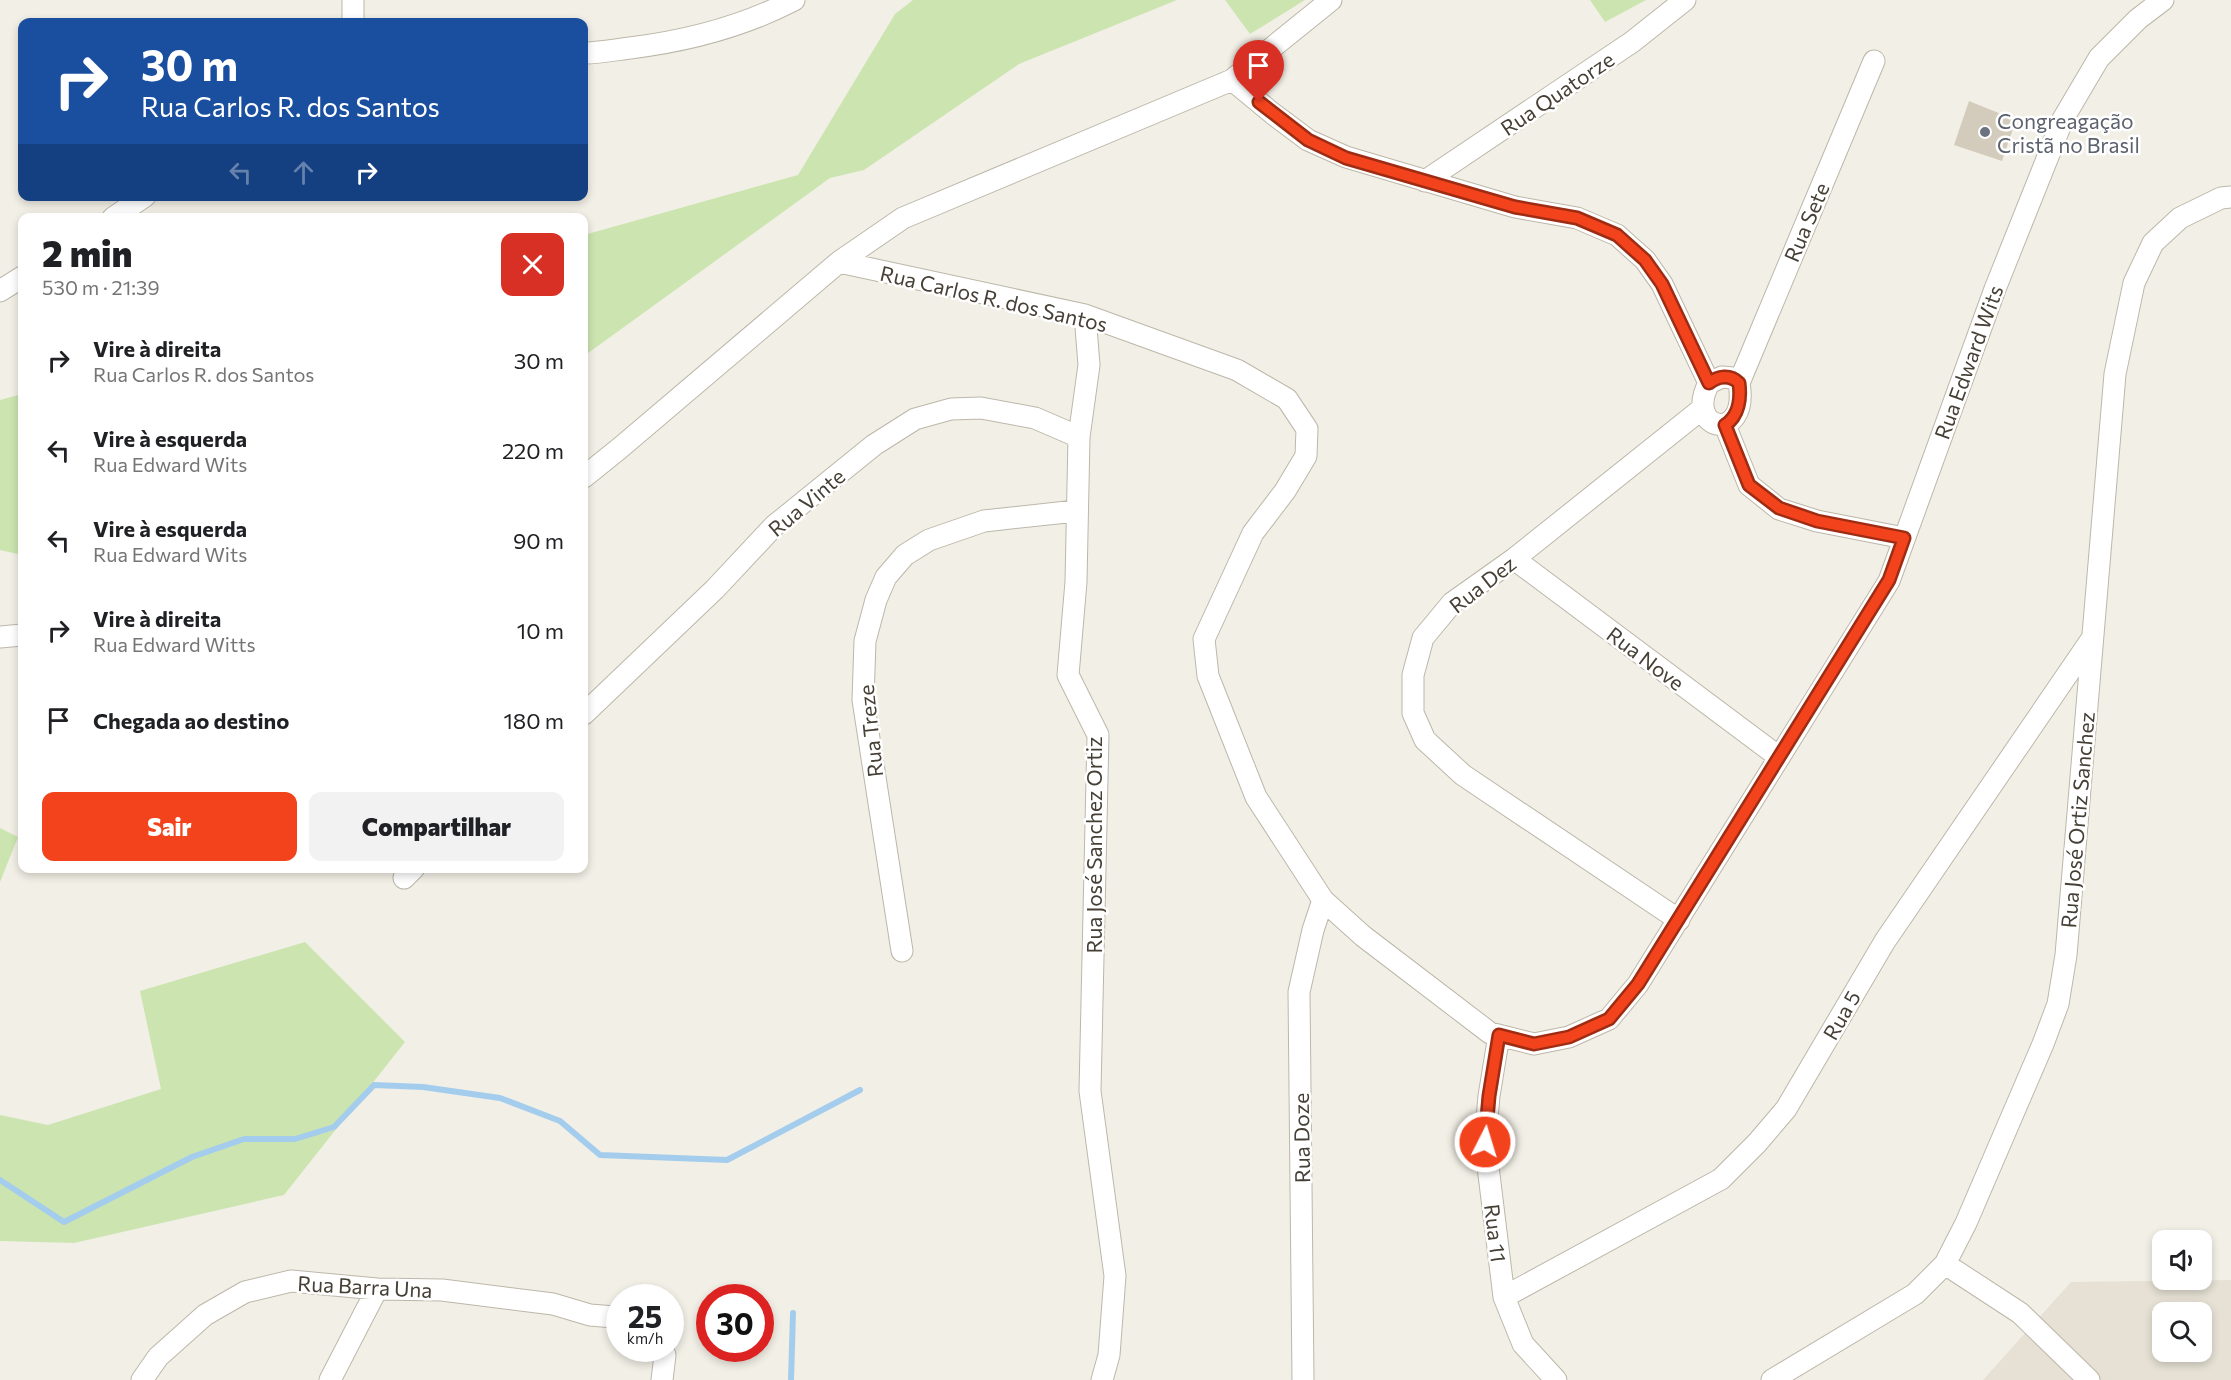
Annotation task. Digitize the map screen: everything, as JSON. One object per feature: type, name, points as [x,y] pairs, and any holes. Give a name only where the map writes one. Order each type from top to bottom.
[{"type":"street","points":[[353,0],[353,18]]},
{"type":"street","points":[[588,53],[650,45],[712,33],[769,13],[794,0]]},
{"type":"street","points":[[588,474],[839,262],[903,218],[1232,80],[1331,0]]},
{"type":"street","name":"Rua Quatorze","points":[[1425,181],[1632,42],[1685,0]]},
{"type":"street","name":"Rua Edward Wits","points":[[1904,538],[1995,289],[2063,118],[2099,58],[2138,19],[2163,0]]},
{"type":"street","name":"Rua Sete","points":[[1739,383],[1874,61]]},
{"type":"street","points":[[1232,80],[1308,140],[1346,158],[1515,207],[1577,218],[1617,235],[1645,260],[1662,284],[1709,383]]},
{"type":"street","name":"Rua José Ortiz Sanchez","points":[[1772,1380],[1915,1294],[1945,1264],[1966,1223],[2058,1004],[2066,955],[2115,374],[2134,283],[2153,243],[2180,218],[2221,198],[2231,197]]},
{"type":"street","points":[[120,213],[138,201]]},
{"type":"street","name":"Rua Carlos R. dos Santos","points":[[839,262],[1085,315],[1236,370],[1287,399],[1307,429],[1306,456],[1285,491],[1253,533],[1204,639],[1208,676],[1256,797],[1323,900],[1363,936],[1490,1033],[1534,1044],[1569,1037],[1609,1019],[1638,984],[1679,920],[1889,580],[1904,538]]},
{"type":"street","points":[[0,291],[18,280]]},
{"type":"street","name":"Rua José Sanchez Ortiz","points":[[1085,315],[1089,365],[1079,437],[1076,582],[1068,675],[1098,735],[1090,1091],[1115,1276],[1108,1354],[1102,1380]]},
{"type":"street","points":[[1727,377],[1739,383],[1739,402],[1736,414],[1725,425],[1713,423],[1703,408],[1704,391],[1709,383],[1715,379],[1727,377]]},
{"type":"street","name":"Rua Vinte","points":[[588,710],[715,589],[774,526],[874,445],[915,419],[951,409],[981,408],[1035,418],[1079,437]]},
{"type":"street","name":"Rua Dez","points":[[1679,920],[1463,775],[1425,740],[1413,713],[1413,675],[1423,638],[1452,603],[1514,559],[1703,408]]},
{"type":"street","points":[[1725,425],[1749,485],[1779,508],[1817,521],[1904,538]]},
{"type":"street","name":"Rua Treze","points":[[902,951],[863,700],[865,641],[876,600],[886,577],[905,555],[929,540],[984,521],[1076,511]]},
{"type":"street","name":"Rua Nove","points":[[1514,559],[1779,757]]},
{"type":"street","points":[[0,637],[18,635]]},
{"type":"street","name":"Rua 5","points":[[1504,1298],[1721,1179],[1757,1143],[1786,1109],[1885,941],[2092,640]]},
{"type":"street","name":"Rua Doze","points":[[1303,1380],[1299,992],[1313,930],[1323,900]]},
{"type":"street","name":"Rua 11","points":[[1499,1035],[1489,1096],[1485,1142],[1504,1298],[1523,1344],[1556,1380]]},
{"type":"street","points":[[1945,1264],[2020,1313],[2089,1380]]},
{"type":"street","name":"Rua Barra Una","points":[[142,1380],[158,1357],[205,1315],[245,1292],[291,1281],[377,1289],[442,1290],[542,1302],[590,1315],[606,1316]]},
{"type":"street","points":[[330,1380],[377,1289]]},
{"type":"street","points":[[662,1380],[664,1362]]},
{"type":"shaded area","points":[[2212,1280],[2231,1280],[2231,1380],[1983,1380],[2071,1282],[2152,1281],[2152,1290],[2212,1290]]},
{"type":"green space","points":[[913,0],[1177,0],[1019,64],[864,170],[830,178],[588,353],[588,234],[798,175],[895,14]]},
{"type":"green space","points":[[1225,0],[1305,0],[1250,34]]},
{"type":"green space","points":[[1590,0],[1646,0],[1605,22]]},
{"type":"green space","points":[[18,395],[18,554],[0,550],[0,400]]},
{"type":"green space","points":[[0,828],[18,837],[0,882]]},
{"type":"green space","points":[[305,942],[405,1042],[284,1195],[74,1243],[0,1241],[0,1115],[48,1125],[161,1089],[140,991]]},
{"type":"building","name":"Congreagação Cristã no Brasil","points":[[1969,101],[2016,120],[2002,161],[1954,145]]},
{"type":"waterway","points":[[0,1180],[64,1222],[192,1157],[244,1139],[295,1139],[334,1127],[374,1085],[423,1087],[500,1098],[560,1121],[600,1155],[727,1160],[860,1090]]},
{"type":"waterway","points":[[791,1380],[793,1313]]},
{"type":"place","name":"Congreagação Cristã no Brasil","points":[[1985,132]]},
{"type":"route","points":[[1259,102],[1308,140],[1346,158],[1515,207],[1577,218],[1617,235],[1645,260],[1662,284],[1709,383],[1715,379],[1727,377],[1739,383],[1740,392],[1736,414],[1725,425],[1749,485],[1779,508],[1817,521],[1904,538],[1889,580],[1638,984],[1609,1019],[1569,1037],[1534,1044],[1499,1035],[1489,1096],[1485,1142]]}]
